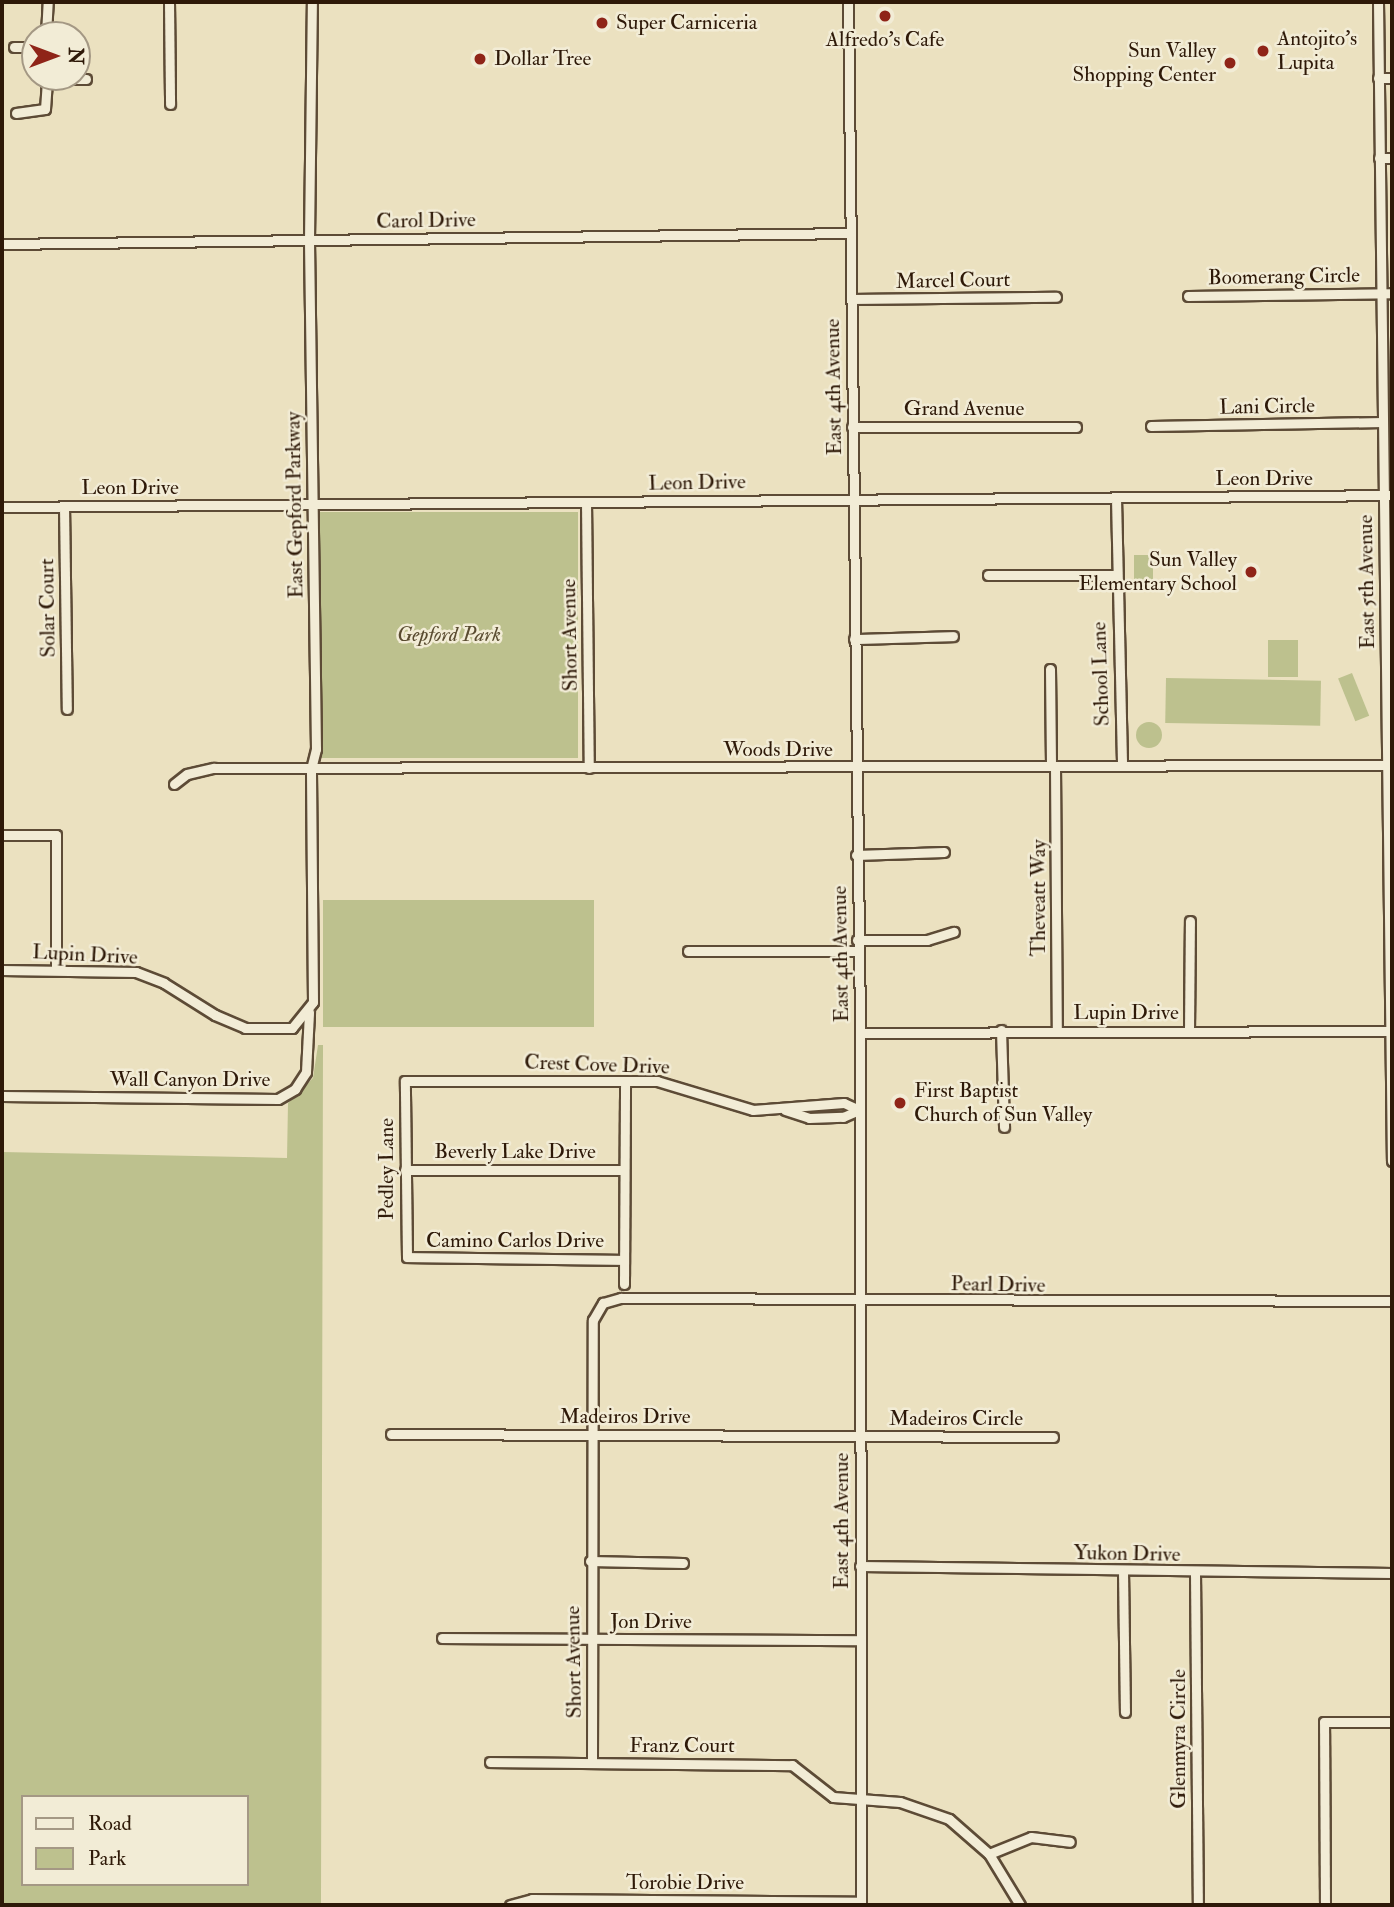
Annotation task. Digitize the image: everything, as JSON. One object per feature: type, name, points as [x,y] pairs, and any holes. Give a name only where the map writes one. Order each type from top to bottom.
[{"type":"street","points":[[47,21],[48,2]]},
{"type":"street","points":[[169,2],[170,104]]},
{"type":"street","name":"East Gepford Parkway","points":[[310,1009],[311,769],[316,749],[309,240],[312,2]]},
{"type":"street","name":"East 4th Avenue","points":[[848,2],[860,1033],[858,1300],[861,1903]]},
{"type":"street","name":"East 5th Avenue","points":[[1378,2],[1381,293],[1388,495],[1387,765],[1392,1161]]},
{"type":"street","points":[[15,47],[21,47]]},
{"type":"street","points":[[1378,78],[1392,78]]},
{"type":"street","points":[[16,113],[45,109],[47,91]]},
{"type":"street","points":[[1379,158],[1392,158]]},
{"type":"street","name":"Carol Drive","points":[[2,244],[850,233]]},
{"type":"street","name":"Boomerang Circle","points":[[1188,296],[1392,293]]},
{"type":"street","name":"Marcel Court","points":[[851,299],[1056,297]]},
{"type":"street","name":"Lani Circle","points":[[1151,426],[1386,417]]},
{"type":"street","name":"Grand Avenue","points":[[852,427],[1076,426]]},
{"type":"street","name":"Leon Drive","points":[[2,507],[1388,495]]},
{"type":"street","name":"School Lane","points":[[1116,498],[1122,766]]},
{"type":"street","name":"Short Avenue","points":[[586,502],[589,768]]},
{"type":"street","name":"Solar Court","points":[[64,506],[67,709]]},
{"type":"street","points":[[988,575],[1116,575]]},
{"type":"street","points":[[854,639],[953,636]]},
{"type":"street","name":"Theveatt Way","points":[[1051,669],[1057,1031]]},
{"type":"street","name":"Woods Drive","points":[[174,784],[187,774],[214,768],[1387,765]]},
{"type":"street","points":[[2,835],[56,835],[56,970]]},
{"type":"street","points":[[856,855],[944,852]]},
{"type":"street","points":[[1189,1030],[1190,921]]},
{"type":"street","points":[[857,940],[927,940],[954,932]]},
{"type":"street","points":[[688,951],[857,951]]},
{"type":"street","name":"Lupin Drive","points":[[2,970],[120,970],[151,977],[245,1028],[286,1031],[300,1024],[310,1009]]},
{"type":"street","name":"Wall Canyon Drive","points":[[2,1096],[278,1099],[295,1089],[306,1072],[310,1009]]},
{"type":"street","points":[[1001,1030],[1004,1127]]},
{"type":"street","name":"Lupin Drive","points":[[860,1033],[1001,1030],[1391,1031]]},
{"type":"street","name":"Crest Cove Drive","points":[[405,1081],[668,1082],[746,1108],[785,1110],[832,1103],[859,1110]]},
{"type":"street","name":"Pedley Lane","points":[[405,1081],[407,1257]]},
{"type":"street","points":[[624,1284],[625,1081]]},
{"type":"street","name":"Crest Cove Drive","points":[[785,1110],[809,1118],[843,1118],[859,1110]]},
{"type":"street","name":"Beverly Lake Drive","points":[[405,1170],[624,1170]]},
{"type":"street","name":"Camino Carlos Drive","points":[[407,1257],[624,1260]]},
{"type":"street","name":"Pearl Drive","points":[[603,1303],[621,1298],[1392,1301]]},
{"type":"street","name":"Short Avenue","points":[[592,1763],[590,1562],[593,1320],[603,1303]]},
{"type":"street","name":"Madeiros Drive","points":[[391,1434],[859,1436]]},
{"type":"street","name":"Madeiros Circle","points":[[859,1436],[1053,1437]]},
{"type":"street","points":[[590,1562],[683,1563]]},
{"type":"street","name":"Yukon Drive","points":[[860,1566],[1195,1573],[1392,1573]]},
{"type":"street","points":[[1123,1571],[1125,1712]]},
{"type":"street","name":"Glenmyra Circle","points":[[1195,1573],[1198,1905]]},
{"type":"street","name":"Jon Drive","points":[[442,1638],[860,1640]]},
{"type":"street","points":[[1325,1905],[1324,1722],[1392,1722]]},
{"type":"street","name":"Franz Court","points":[[490,1762],[783,1764],[801,1769],[833,1797],[900,1802],[934,1812],[964,1829],[989,1854],[1020,1905]]},
{"type":"street","points":[[989,1854],[1031,1837],[1070,1842]]},
{"type":"street","name":"Torobie Drive","points":[[510,1905],[532,1899],[861,1903]]},
{"type":"green space","name":"Gepford Park","points":[[320,512],[578,512],[578,758],[320,758]]},
{"type":"green space","points":[[1134,555],[1153,555],[1153,587],[1134,587]]},
{"type":"green space","points":[[1268,640],[1298,640],[1298,677],[1268,677]]},
{"type":"green space","points":[[1352,673],[1369,716],[1355,721],[1338,679]]},
{"type":"green space","points":[[1166,678],[1321,681],[1320,726],[1165,723]]},
{"type":"green space","points":[[1149,722],[1158,726],[1162,735],[1158,744],[1149,748],[1140,744],[1136,735],[1140,726]]},
{"type":"green space","points":[[323,900],[594,900],[594,1027],[323,1027]]},
{"type":"green space","points":[[318,1045],[323,1045],[321,1905],[2,1905],[2,1152],[287,1158],[288,1103],[313,1078]]},
{"type":"place","name":"Alfredo's Cafe","points":[[885,16]]},
{"type":"place","name":"Super Carniceria","points":[[602,23]]},
{"type":"place","name":"Antojito's Lupita","points":[[1263,51]]},
{"type":"place","name":"Dollar Tree","points":[[480,59]]},
{"type":"place","name":"Sun Valley Shopping Center","points":[[1230,63]]},
{"type":"place","name":"Sun Valley Elementary School","points":[[1251,572]]},
{"type":"place","name":"First Baptist Church of Sun Valley","points":[[900,1103]]}]
